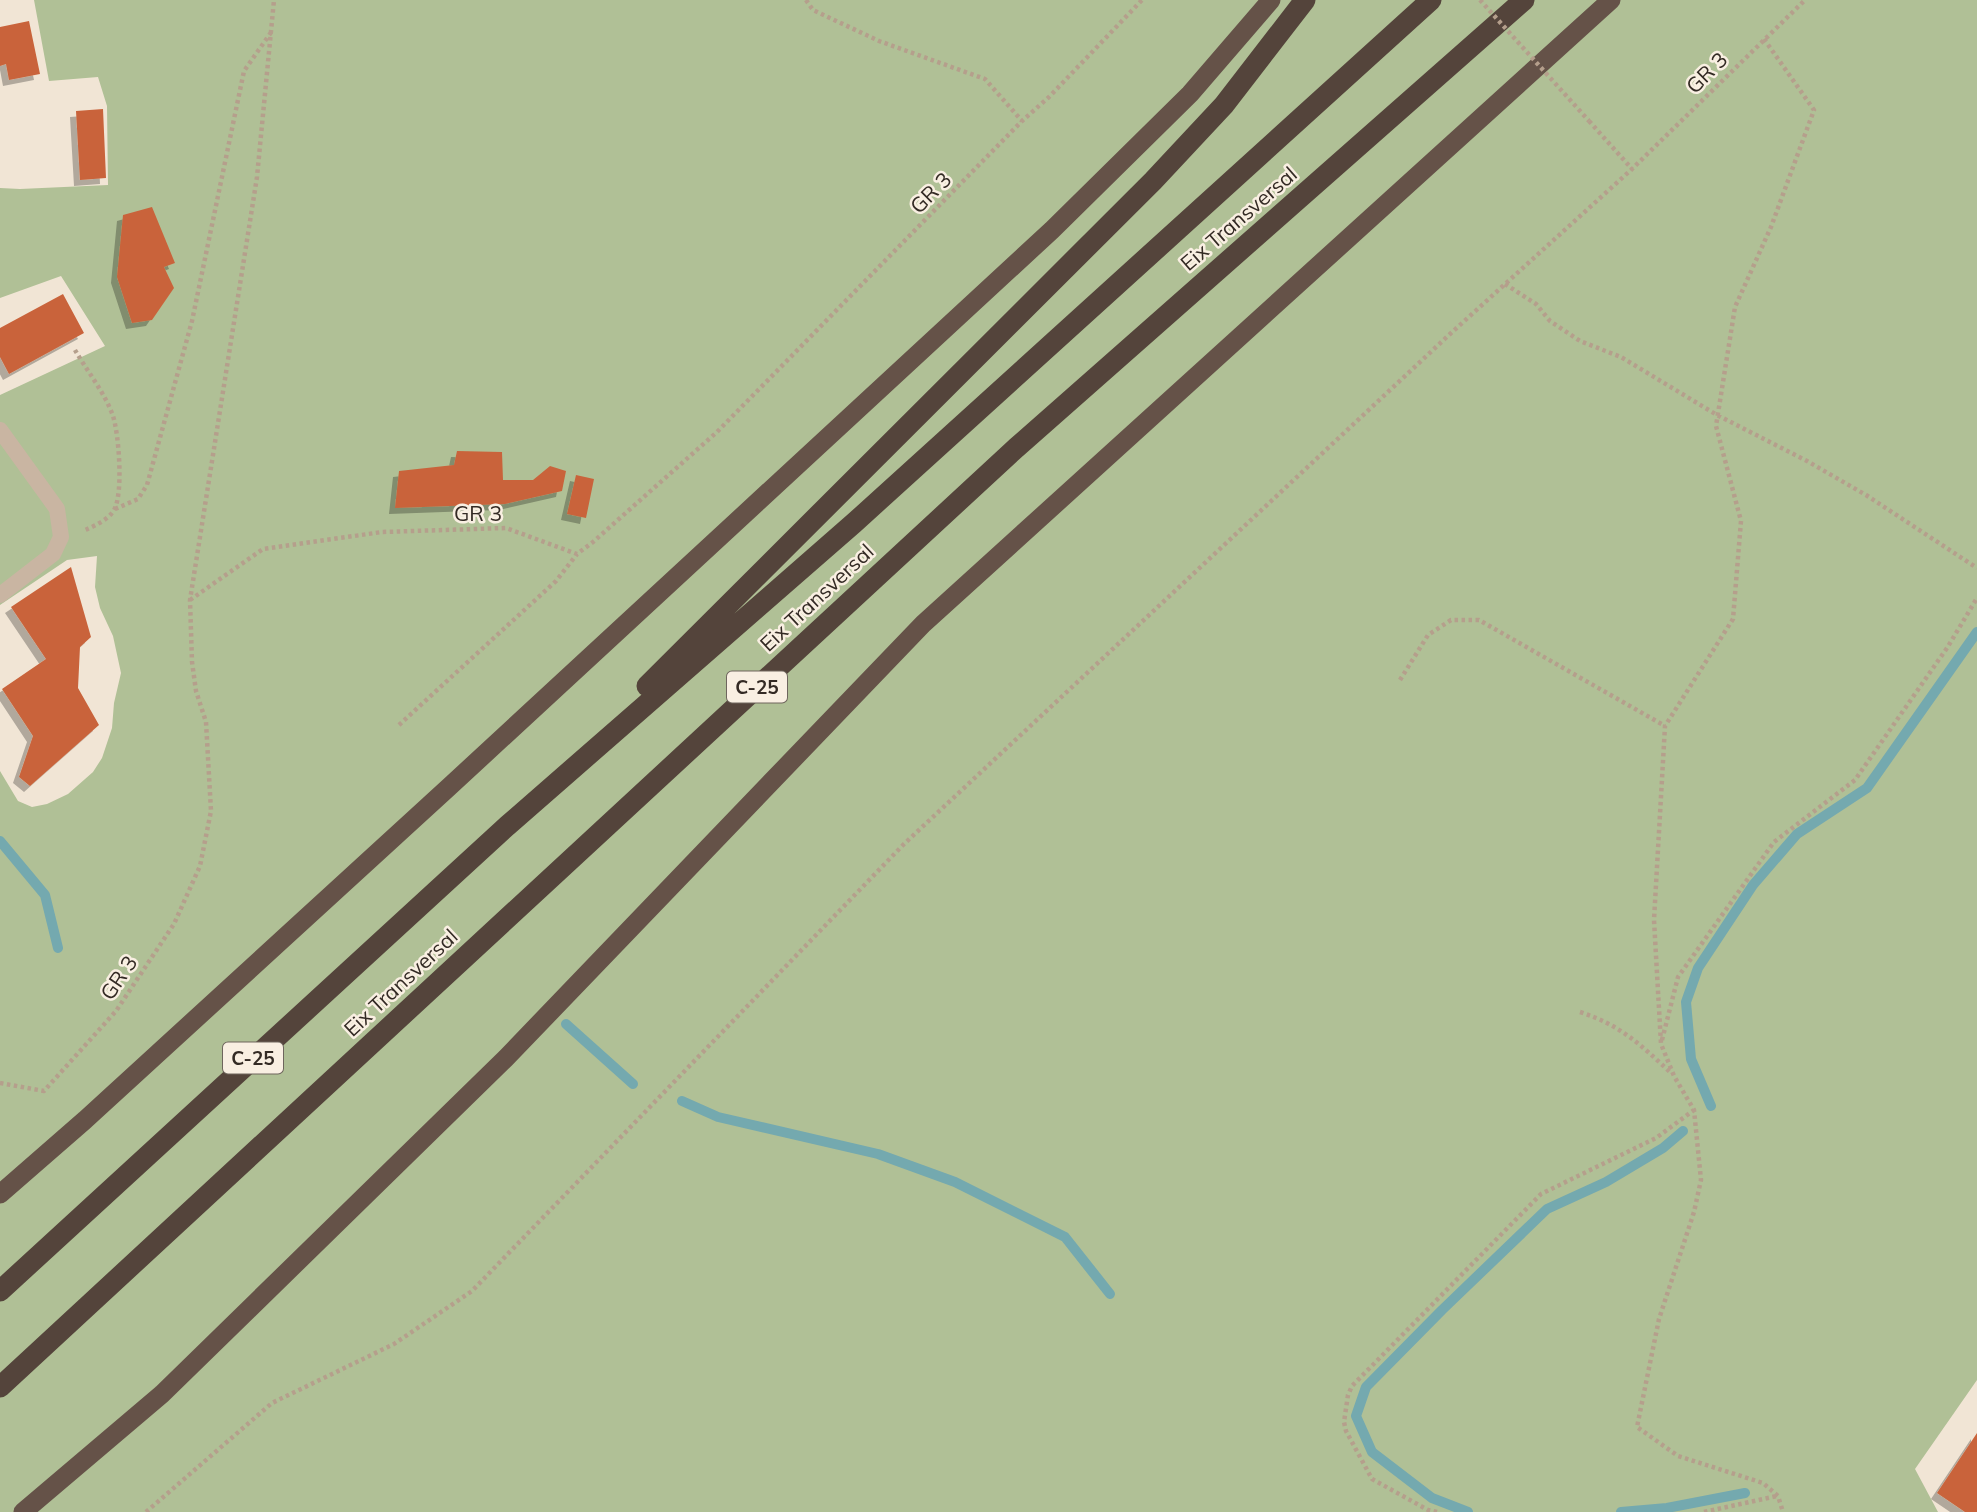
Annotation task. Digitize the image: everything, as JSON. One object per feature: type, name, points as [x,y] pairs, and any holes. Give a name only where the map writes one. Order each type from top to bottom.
[{"type":"highway","points":[[0,1194],[85,1120],[439,796],[1052,230],[1190,94],[1271,0]]},
{"type":"highway","points":[[507,826],[1153,181],[1224,105],[1305,0]]},
{"type":"highway","name":"Eix Transversal","points":[[0,1291],[507,826],[854,523],[1432,0]]},
{"type":"highway","name":"Eix Transversal","points":[[0,1387],[1016,448],[1524,0]]},
{"type":"highway","points":[[23,1512],[162,1394],[506,1058],[923,624],[1611,0]]},
{"type":"lane","points":[[0,430],[57,509],[61,537],[53,554],[0,594]]},
{"type":"path","points":[[190,600],[257,177],[274,0]]},
{"type":"path","points":[[806,0],[813,10],[879,41],[985,79],[1022,121]]},
{"type":"path","name":"GR 3","points":[[0,1083],[44,1091],[116,1011],[174,924],[200,866],[211,811],[206,722],[196,691],[192,662],[190,600],[263,549],[382,532],[506,528],[577,554],[717,432],[1142,0]]},
{"type":"path","points":[[1480,0],[1632,169]]},
{"type":"path","name":"GR 3","points":[[146,1512],[271,1403],[394,1344],[472,1292],[904,844],[1632,169],[1805,0]]},
{"type":"path","points":[[61,537],[88,530],[115,509],[138,499],[147,485],[192,321],[244,71],[272,31]]},
{"type":"path","points":[[1765,39],[1814,110],[1771,227],[1735,307],[1717,415],[1716,426],[1741,521],[1733,619],[1665,726],[1654,920],[1661,1044],[1674,1076],[1694,1110],[1701,1180],[1658,1319],[1637,1427],[1678,1456],[1763,1483],[1777,1496],[1783,1512]]},
{"type":"path","points":[[1505,284],[1536,304],[1550,321],[1580,341],[1621,357],[1717,415],[1807,461],[1866,495],[1977,568]]},
{"type":"path","points":[[75,350],[113,416],[117,442],[118,486],[115,509]]},
{"type":"path","points":[[399,725],[556,581],[577,554]]},
{"type":"path","points":[[1661,1044],[1678,977],[1774,842],[1854,780],[1947,648],[1977,598]]},
{"type":"path","points":[[1400,680],[1428,635],[1451,620],[1479,620],[1665,726]]},
{"type":"path","points":[[1580,1012],[1605,1020],[1624,1032],[1674,1076]]},
{"type":"path","points":[[1437,1512],[1428,1510],[1372,1479],[1346,1432],[1344,1422],[1352,1386],[1541,1194],[1656,1138],[1694,1110]]},
{"type":"path","points":[[1704,1512],[1777,1496]]},
{"type":"green space","points":[[34,0],[1977,0],[1977,1380],[1915,1469],[1938,1512],[0,1512],[0,771],[18,801],[32,807],[47,804],[68,794],[93,772],[102,758],[112,728],[121,673],[113,636],[100,608],[95,587],[97,556],[67,560],[0,605],[0,395],[105,346],[61,276],[0,298],[0,188],[108,185],[107,106],[98,77],[49,81]]},
{"type":"building","points":[[29,21],[40,74],[9,80],[6,64],[0,66],[0,27]]},
{"type":"building","points":[[103,109],[106,178],[80,180],[76,111]]},
{"type":"building","points":[[152,207],[175,263],[164,267],[174,288],[152,320],[132,323],[117,277],[123,215]]},
{"type":"building","points":[[63,294],[84,333],[9,374],[0,357],[0,328]]},
{"type":"building","points":[[457,451],[502,452],[503,480],[533,480],[550,466],[566,471],[562,491],[505,504],[395,508],[399,471],[454,465]]},
{"type":"building","points":[[576,475],[594,479],[586,518],[567,514]]},
{"type":"building","points":[[71,567],[91,637],[80,647],[78,688],[99,725],[30,786],[19,777],[33,736],[2,689],[46,659],[11,607]]},
{"type":"building","points":[[1977,1433],[1977,1512],[1965,1512],[1937,1493]]},
{"type":"waterway","points":[[1711,1106],[1691,1059],[1686,1002],[1698,968],[1753,885],[1797,834],[1867,788],[1977,632]]},
{"type":"waterway","points":[[0,841],[45,895],[58,948]]},
{"type":"waterway","points":[[566,1024],[633,1084]]},
{"type":"waterway","points":[[682,1101],[718,1117],[878,1154],[955,1182],[1065,1237],[1110,1294]]},
{"type":"waterway","points":[[1468,1512],[1432,1498],[1372,1452],[1356,1416],[1366,1387],[1547,1209],[1606,1182],[1663,1148],[1683,1131]]},
{"type":"waterway","points":[[1621,1512],[1667,1508],[1745,1493]]}]
